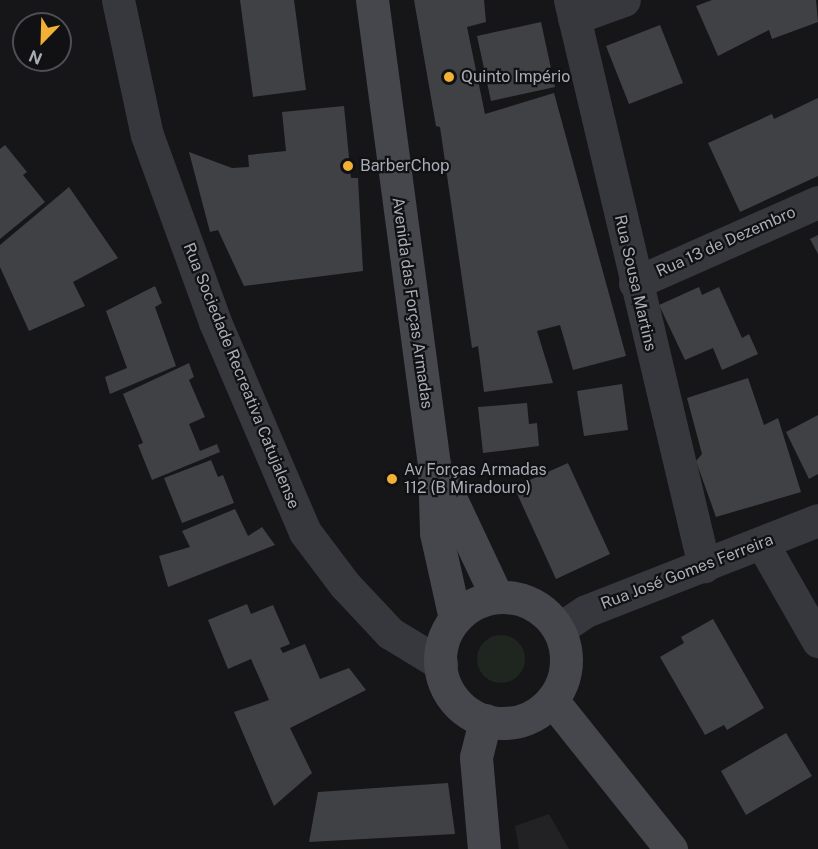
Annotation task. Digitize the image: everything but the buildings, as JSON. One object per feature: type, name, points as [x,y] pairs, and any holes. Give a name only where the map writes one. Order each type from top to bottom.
[{"type":"street","name":"Rua Sociedade Recreativa Catujalense","points":[[118,0],[147,135],[215,322],[305,532],[345,585],[390,633],[441,664]]},
{"type":"street","name":"Avenida das Forças Armadas","points":[[372,0],[434,464],[436,533],[455,619]]},
{"type":"street","points":[[572,9],[624,0]]},
{"type":"street","name":"Rua Sousa Martins","points":[[572,9],[635,283],[704,566]]},
{"type":"street","name":"Rua 13 de Dezembro","points":[[635,283],[818,202]]},
{"type":"street","name":"Avenida das Forças Armadas","points":[[434,464],[497,597]]},
{"type":"street","name":"Rua José Gomes Ferreira","points":[[559,630],[586,611],[818,520]]},
{"type":"street","points":[[762,543],[818,641]]},
{"type":"street","points":[[497,597],[516,597],[533,604],[559,630],[565,647],[566,666],[552,700],[522,720],[486,720],[454,699],[441,664],[441,648],[455,619],[482,600],[497,597]]},
{"type":"street","points":[[552,700],[670,849]]},
{"type":"street","points":[[484,849],[476,757],[486,720]]},
{"type":"shaded area","points":[[496,635],[506,635],[521,645],[525,659],[524,668],[515,679],[506,683],[496,683],[481,673],[477,664],[477,654],[487,639]]},
{"type":"shaded area","points":[[549,814],[569,849],[519,849],[515,826]]},
{"type":"place","name":"Quinto Império","points":[[449,77]]},
{"type":"place","name":"BarberChop","points":[[348,166]]},
{"type":"place","name":"Av Forças Armadas 112 (B Miradouro)","points":[[392,479]]}]
